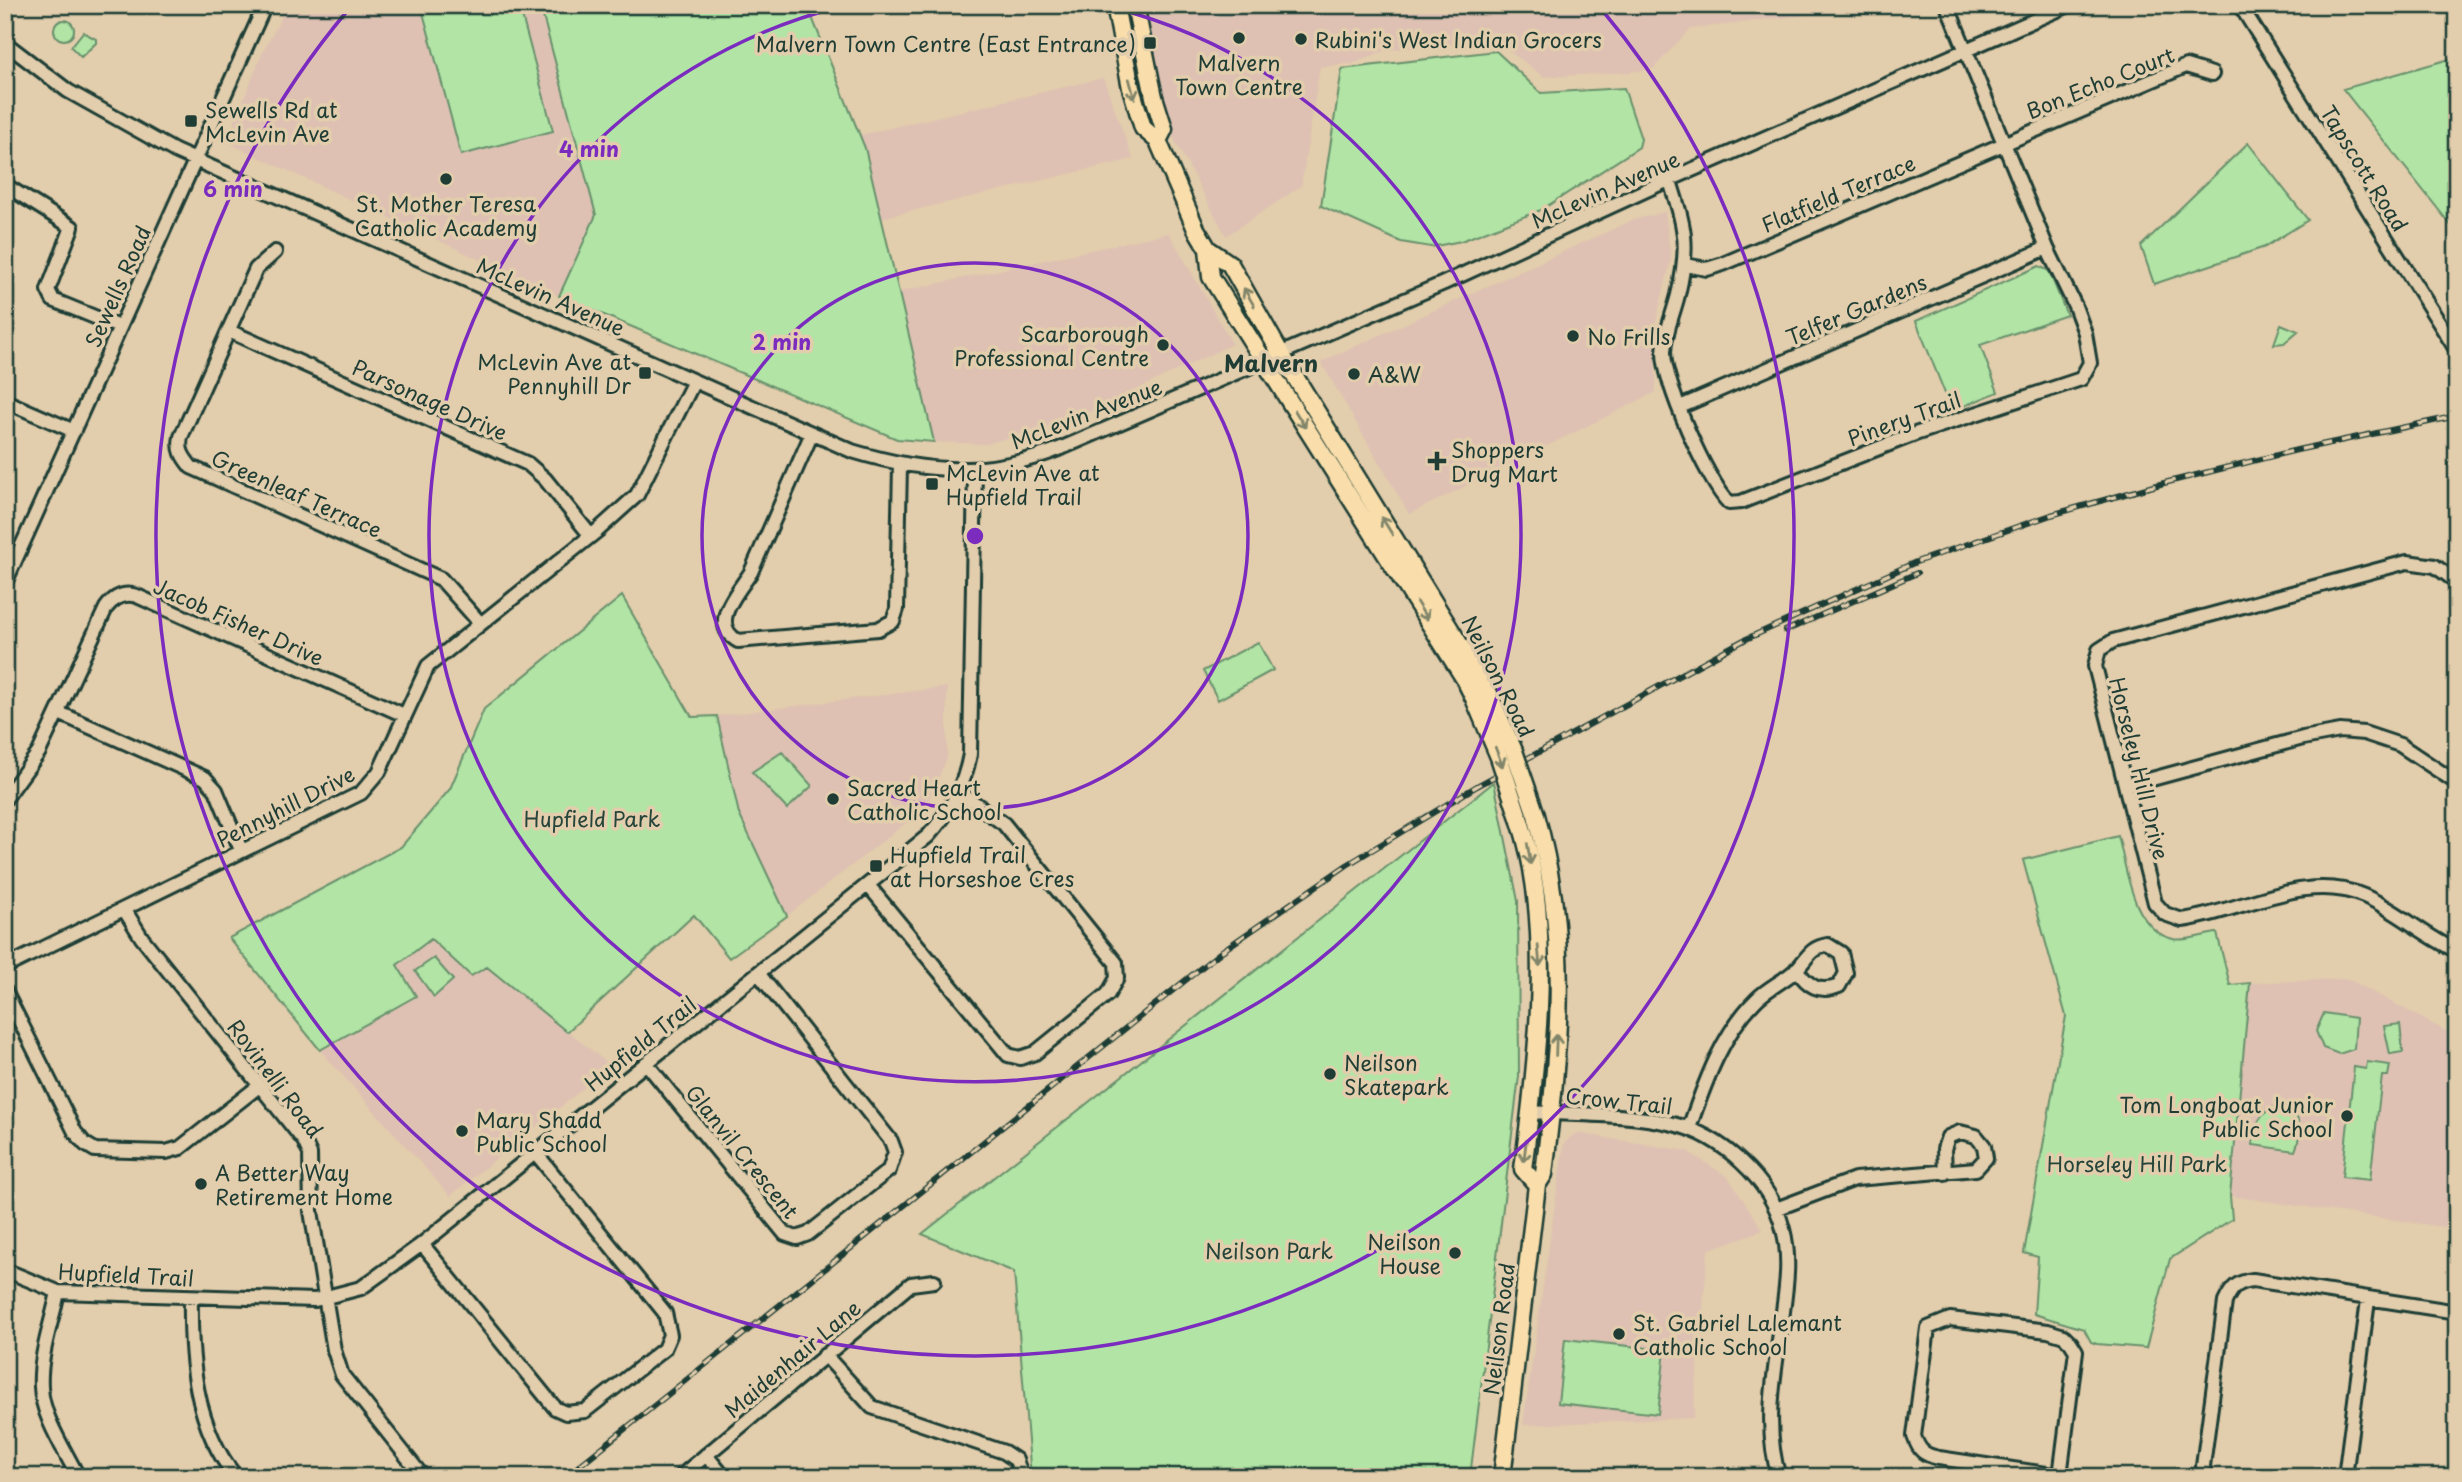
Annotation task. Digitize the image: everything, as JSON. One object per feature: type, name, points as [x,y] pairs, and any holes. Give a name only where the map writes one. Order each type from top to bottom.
[{"type":"main road","name":"Neilson Road","points":[[1115,5],[1143,128],[1158,141],[1177,189],[1208,249],[1211,277],[1464,678],[1480,693],[1528,846],[1540,970],[1530,1112],[1523,1169],[1537,1185]]},
{"type":"main road","name":"Neilson Road","points":[[1135,5],[1164,129],[1158,141]]},
{"type":"main road","points":[[1119,30],[1138,27]]},
{"type":"main road","name":"Neilson Road","points":[[1208,249],[1230,264],[1514,751],[1536,815],[1555,899],[1560,954],[1551,1113],[1544,1174],[1537,1185],[1502,1477]]},
{"type":"street","name":"Sewells Road","points":[[5,583],[265,5]]},
{"type":"street","name":"Pinery Trail","points":[[1670,181],[1685,227],[1685,265],[1666,331],[1664,353],[1680,407],[1716,490],[1729,503],[1741,502],[1956,419],[2081,379],[2090,363],[2085,333],[1947,5]]},
{"type":"street","name":"McLevin Avenue","points":[[5,43],[68,91],[109,117],[195,160],[852,451],[901,466],[931,470],[975,469],[1039,457],[1281,354],[2070,5]]},
{"type":"street","name":"Tapscott Road","points":[[2240,5],[2457,351]]},
{"type":"street","name":"Bon Echo Court","points":[[2004,142],[2186,66],[2212,74]]},
{"type":"street","name":"Flatfield Terrace","points":[[1685,265],[1707,269],[1723,264],[2004,142]]},
{"type":"street","points":[[5,185],[72,227],[48,290],[53,300],[119,327]]},
{"type":"street","name":"Telfer Gardens","points":[[1680,407],[2047,248]]},
{"type":"street","name":"Greenleaf Terrace","points":[[275,252],[256,269],[181,437],[180,453],[191,467],[441,579],[480,623]]},
{"type":"street","name":"Parsonage Drive","points":[[229,331],[528,464],[545,479],[592,536]]},
{"type":"street","name":"Pennyhill Drive","points":[[5,967],[241,849],[361,793],[379,772],[428,666],[592,536],[637,495],[694,380]]},
{"type":"street","points":[[5,401],[74,431]]},
{"type":"street","points":[[813,433],[751,572],[737,588],[724,618],[727,631],[738,641],[878,629],[892,621],[897,610],[901,466]]},
{"type":"street","name":"Hupfield Trail","points":[[5,1270],[58,1292],[191,1298],[327,1298],[361,1288],[422,1244],[928,836],[943,820],[959,792],[970,754],[975,469]]},
{"type":"street","name":"Horseley Hill Drive","points":[[2457,582],[2435,566],[2407,562],[2104,645],[2096,658],[2096,679],[2155,903],[2165,914],[2182,920],[2199,918],[2300,890],[2327,886],[2366,897],[2457,951]]},
{"type":"street","name":"Jacob Fisher Drive","points":[[5,799],[29,769],[106,608],[119,596],[132,594],[404,715]]},
{"type":"street","points":[[58,713],[205,778],[216,790],[241,849]]},
{"type":"street","points":[[2126,786],[2303,738],[2340,731],[2374,736],[2400,745],[2457,783]]},
{"type":"street","points":[[868,885],[1008,1055],[1020,1058],[1035,1053],[1108,994],[1117,978],[1116,963],[1004,824],[959,792]]},
{"type":"street","name":"Rovinelli Road","points":[[124,909],[142,938],[304,1141],[310,1154],[311,1210],[334,1350],[342,1375],[423,1477]]},
{"type":"street","points":[[1689,1128],[1731,1030],[1764,992],[1796,970]]},
{"type":"street","name":"Glanvil Crescent","points":[[646,1063],[785,1234],[797,1238],[808,1234],[889,1170],[895,1152],[891,1141],[758,973]]},
{"type":"street","points":[[5,991],[75,1132],[85,1144],[95,1150],[166,1152],[180,1148],[259,1086]]},
{"type":"street","name":"Crow Trail","points":[[1530,1112],[1653,1119],[1689,1128],[1737,1158],[1776,1209],[1784,1230],[1788,1276],[1771,1409],[1771,1433],[1779,1477]]},
{"type":"street","points":[[422,1244],[555,1408],[577,1414],[585,1411],[664,1349],[670,1335],[666,1313],[535,1152]]},
{"type":"street","points":[[1776,1209],[1855,1179],[1945,1173]]},
{"type":"street","points":[[2205,1477],[2203,1466],[2223,1312],[2231,1289],[2240,1282],[2253,1280],[2457,1312]]},
{"type":"street","name":"Maidenhair Lane","points":[[680,1477],[911,1284],[934,1281]]},
{"type":"street","points":[[58,1292],[41,1372],[41,1389],[46,1409],[78,1477]]},
{"type":"street","points":[[191,1298],[192,1357],[201,1405],[212,1438],[236,1477]]},
{"type":"street","points":[[2345,1477],[2368,1300]]},
{"type":"street","points":[[1950,1319],[2048,1331],[2064,1336],[2071,1343],[2076,1351],[2060,1476],[1926,1456],[1920,1450],[1914,1436],[1928,1328],[1950,1319]]},
{"type":"street","points":[[825,1355],[872,1407],[1004,1451],[1016,1460],[1022,1477]]},
{"type":"street","points":[[706,1455],[724,1477]]},
{"type":"shaded area","name":"St. Mother Teresa Catholic Academy","points":[[288,5],[540,5],[596,215],[559,296],[226,142],[262,54]]},
{"type":"shaded area","points":[[1141,5],[1887,5],[1690,29],[1653,69],[1629,72],[1544,77],[1496,41],[1386,50],[1355,63],[1320,67],[1301,186],[1226,236],[1166,124]]},
{"type":"shaded area","points":[[1103,78],[1133,159],[881,218],[860,135]]},
{"type":"shaded area","points":[[1665,212],[1671,260],[1655,325],[1656,392],[1409,514],[1321,362],[1633,220]]},
{"type":"shaded area","points":[[1169,233],[1232,344],[1077,418],[986,444],[934,442],[899,292]]},
{"type":"shaded area","name":"Sacred Heart Catholic School","points":[[947,687],[947,758],[925,808],[787,916],[739,814],[717,716]]},
{"type":"shaded area","name":"Mary Shadd Public School","points":[[431,939],[471,976],[487,966],[611,1066],[450,1196],[320,1050],[415,996],[397,965]]},
{"type":"shaded area","name":"Tom Longboat Junior Public School","points":[[2348,979],[2457,1037],[2457,1229],[2230,1196],[2250,983]]},
{"type":"shaded area","name":"St. Gabriel Lalemant Catholic School","points":[[1576,1133],[1687,1151],[1728,1177],[1763,1230],[1708,1250],[1693,1418],[1523,1425],[1564,1143]]},
{"type":"green space","points":[[421,5],[519,5],[553,131],[461,155]]},
{"type":"green space","points":[[540,5],[807,5],[865,148],[934,442],[897,439],[559,296],[596,215]]},
{"type":"green space","points":[[64,20],[71,23],[74,30],[71,37],[64,40],[57,37],[54,30],[57,23]]},
{"type":"green space","points":[[83,32],[96,39],[96,43],[81,57],[71,47]]},
{"type":"green space","points":[[1496,51],[1541,93],[1624,88],[1641,139],[1639,147],[1541,210],[1461,241],[1431,247],[1401,242],[1321,206],[1342,69]]},
{"type":"green space","points":[[2457,57],[2457,233],[2343,89]]},
{"type":"green space","points":[[2248,143],[2308,220],[2265,247],[2154,284],[2141,246]]},
{"type":"green space","points":[[2039,266],[2049,271],[2067,315],[1980,345],[1998,392],[1952,411],[1916,321]]},
{"type":"green space","points":[[2281,324],[2298,331],[2284,343],[2274,344]]},
{"type":"green space","name":"Hupfield Park","points":[[622,596],[692,717],[717,716],[739,814],[787,916],[729,958],[694,915],[567,1032],[487,967],[471,976],[431,939],[397,965],[416,996],[320,1050],[229,938],[401,847],[450,789],[484,709]]},
{"type":"green space","points":[[1258,642],[1273,670],[1218,700],[1203,671]]},
{"type":"green space","points":[[782,752],[812,786],[787,809],[752,772]]},
{"type":"green space","name":"Neilson Park","points":[[1494,782],[1518,901],[1519,1076],[1470,1477],[1031,1477],[1014,1272],[922,1234]]},
{"type":"green space","name":"Horseley Hill Park","points":[[2118,836],[2134,897],[2148,924],[2159,933],[2178,940],[2217,933],[2230,985],[2250,983],[2230,1196],[2232,1219],[2170,1259],[2146,1348],[2097,1344],[2091,1342],[2084,1329],[2034,1314],[2038,1257],[2024,1253],[2066,1016],[2023,860]]},
{"type":"green space","points":[[434,958],[453,980],[434,997],[415,971]]},
{"type":"green space","points":[[2324,1013],[2356,1018],[2354,1049],[2339,1054],[2323,1048],[2316,1031]]},
{"type":"green space","points":[[2400,1024],[2403,1052],[2390,1054],[2384,1026]]},
{"type":"green space","points":[[2367,1062],[2390,1065],[2388,1076],[2382,1076],[2370,1180],[2342,1177],[2354,1067],[2366,1069]]},
{"type":"green space","points":[[2277,1106],[2286,1107],[2296,1116],[2299,1137],[2295,1151],[2253,1145],[2254,1132],[2262,1116]]},
{"type":"green space","points":[[1565,1339],[1665,1350],[1658,1414],[1558,1403]]},
{"type":"railway","points":[[565,1477],[1222,951],[1347,865],[1477,786],[1744,640],[1916,562],[2051,515],[2164,483],[2297,450],[2457,416]]},
{"type":"railway","points":[[1785,631],[1917,573]]},
{"type":"place","name":"Malvern Town Centre","points":[[1239,38]]},
{"type":"place","name":"Rubini's West Indian Grocers","points":[[1301,39]]},
{"type":"place","name":"Malvern Town Centre (East Entrance)","points":[[1150,43]]},
{"type":"place","name":"Sewells Rd at McLevin Ave","points":[[191,121]]},
{"type":"place","name":"St. Mother Teresa Catholic Academy","points":[[446,179]]},
{"type":"place","name":"No Frills","points":[[1573,336]]},
{"type":"place","name":"Scarborough Professional Centre","points":[[1163,345]]},
{"type":"place","name":"McLevin Ave at Pennyhill Dr","points":[[645,373]]},
{"type":"place","name":"A&W","points":[[1354,374]]},
{"type":"place","name":"Shoppers Drug Mart","points":[[1437,461]]},
{"type":"place","name":"McLevin Ave at Hupfield Trail","points":[[932,484]]},
{"type":"place","name":"Sacred Heart Catholic School","points":[[833,799]]},
{"type":"place","name":"Hupfield Trail at Horseshoe Cres","points":[[876,866]]},
{"type":"place","name":"Neilson Skatepark","points":[[1330,1074]]},
{"type":"place","name":"Tom Longboat Junior Public School","points":[[2347,1116]]},
{"type":"place","name":"Mary Shadd Public School","points":[[462,1131]]},
{"type":"place","name":"A Better Way Retirement Home","points":[[201,1184]]},
{"type":"place","name":"Neilson House","points":[[1455,1253]]},
{"type":"place","name":"St. Gabriel Lalemant Catholic School","points":[[1619,1334]]},
{"type":"district","name":"Malvern","points":[[1271,362]]}]
